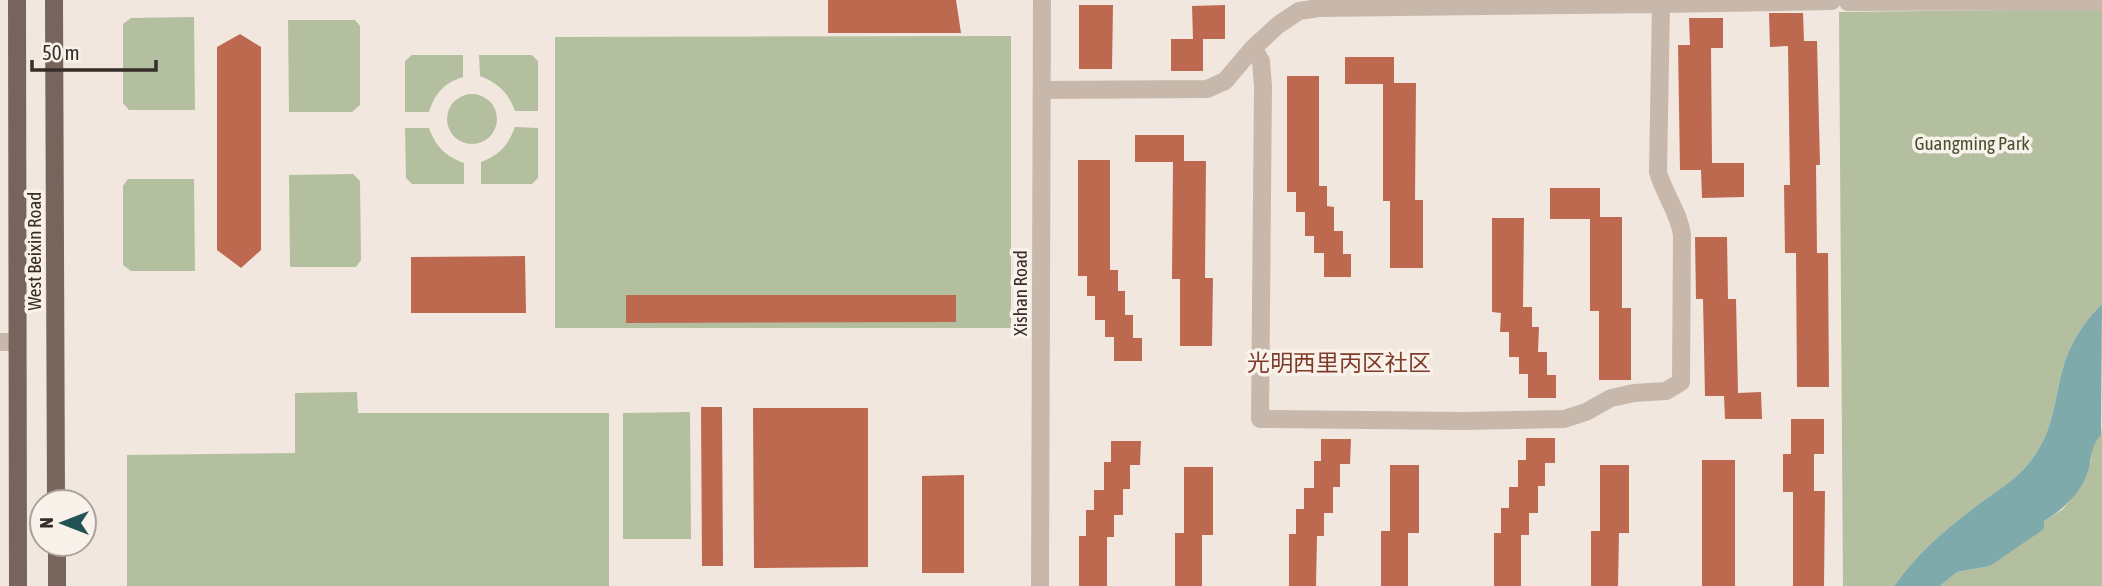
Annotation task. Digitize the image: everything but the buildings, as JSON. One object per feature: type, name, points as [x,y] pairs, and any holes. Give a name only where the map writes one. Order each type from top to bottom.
[{"type":"main road","name":"West Beixin Road","points":[[17,0],[8,342],[18,586]]},
{"type":"main road","name":"West Beixin Road","points":[[54,0],[57,488]]},
{"type":"main road","points":[[57,558],[57,586]]},
{"type":"street","name":"Xishan Road","points":[[1040,586],[1042,0]]},
{"type":"street","points":[[1042,90],[1208,89],[1225,81],[1253,48],[1278,25],[1299,11],[1319,8],[1483,3],[2102,1]]},
{"type":"street","points":[[1253,48],[1261,61],[1263,86],[1260,419],[1564,419],[1586,412],[1611,398],[1665,391],[1681,382],[1682,235],[1679,218],[1662,186],[1658,172],[1661,4]]},
{"type":"green space","name":"Guangming Park","points":[[2102,9],[2102,304],[2084,325],[2069,351],[2043,440],[2033,458],[2020,472],[1935,540],[1894,586],[1843,586],[1839,12]]},
{"type":"green space","points":[[194,17],[195,110],[129,110],[123,103],[123,24],[131,18]]},
{"type":"green space","points":[[288,20],[355,20],[360,26],[360,105],[352,112],[289,112]]},
{"type":"green space","points":[[1011,36],[1011,328],[555,328],[555,37]]},
{"type":"green space","points":[[412,55],[463,55],[463,77],[441,90],[429,112],[405,112],[405,61]]},
{"type":"green space","points":[[479,55],[532,55],[538,61],[538,111],[515,111],[502,89],[480,76]]},
{"type":"green space","points":[[472,94],[490,101],[497,119],[490,137],[472,144],[454,137],[447,119],[454,101]]},
{"type":"green space","points":[[515,127],[538,128],[538,178],[532,184],[481,184],[481,162],[502,149]]},
{"type":"green space","points":[[405,128],[429,128],[442,150],[464,163],[464,184],[412,184],[406,178]]},
{"type":"green space","points":[[353,174],[360,181],[361,260],[356,267],[290,267],[289,175]]},
{"type":"green space","points":[[128,179],[194,179],[195,271],[131,271],[123,265],[123,186]]},
{"type":"green space","points":[[357,392],[358,413],[609,413],[609,586],[127,586],[127,455],[295,453],[295,393]]},
{"type":"green space","points":[[690,412],[691,539],[623,539],[623,413]]},
{"type":"green space","points":[[2102,426],[2102,586],[1940,586],[1957,572],[1990,566],[2044,521],[2063,509],[2073,497],[2091,461],[2093,443],[2101,435]]},
{"type":"water","points":[[2102,304],[2101,435],[2093,449],[2086,477],[2074,497],[2044,521],[2044,529],[1990,566],[1957,572],[1940,586],[1894,586],[1935,540],[2014,478],[2033,458],[2048,431],[2063,368],[2073,342]]},
{"type":"district","name":"光明西里丙区社区","points":[[1339,363]]}]
